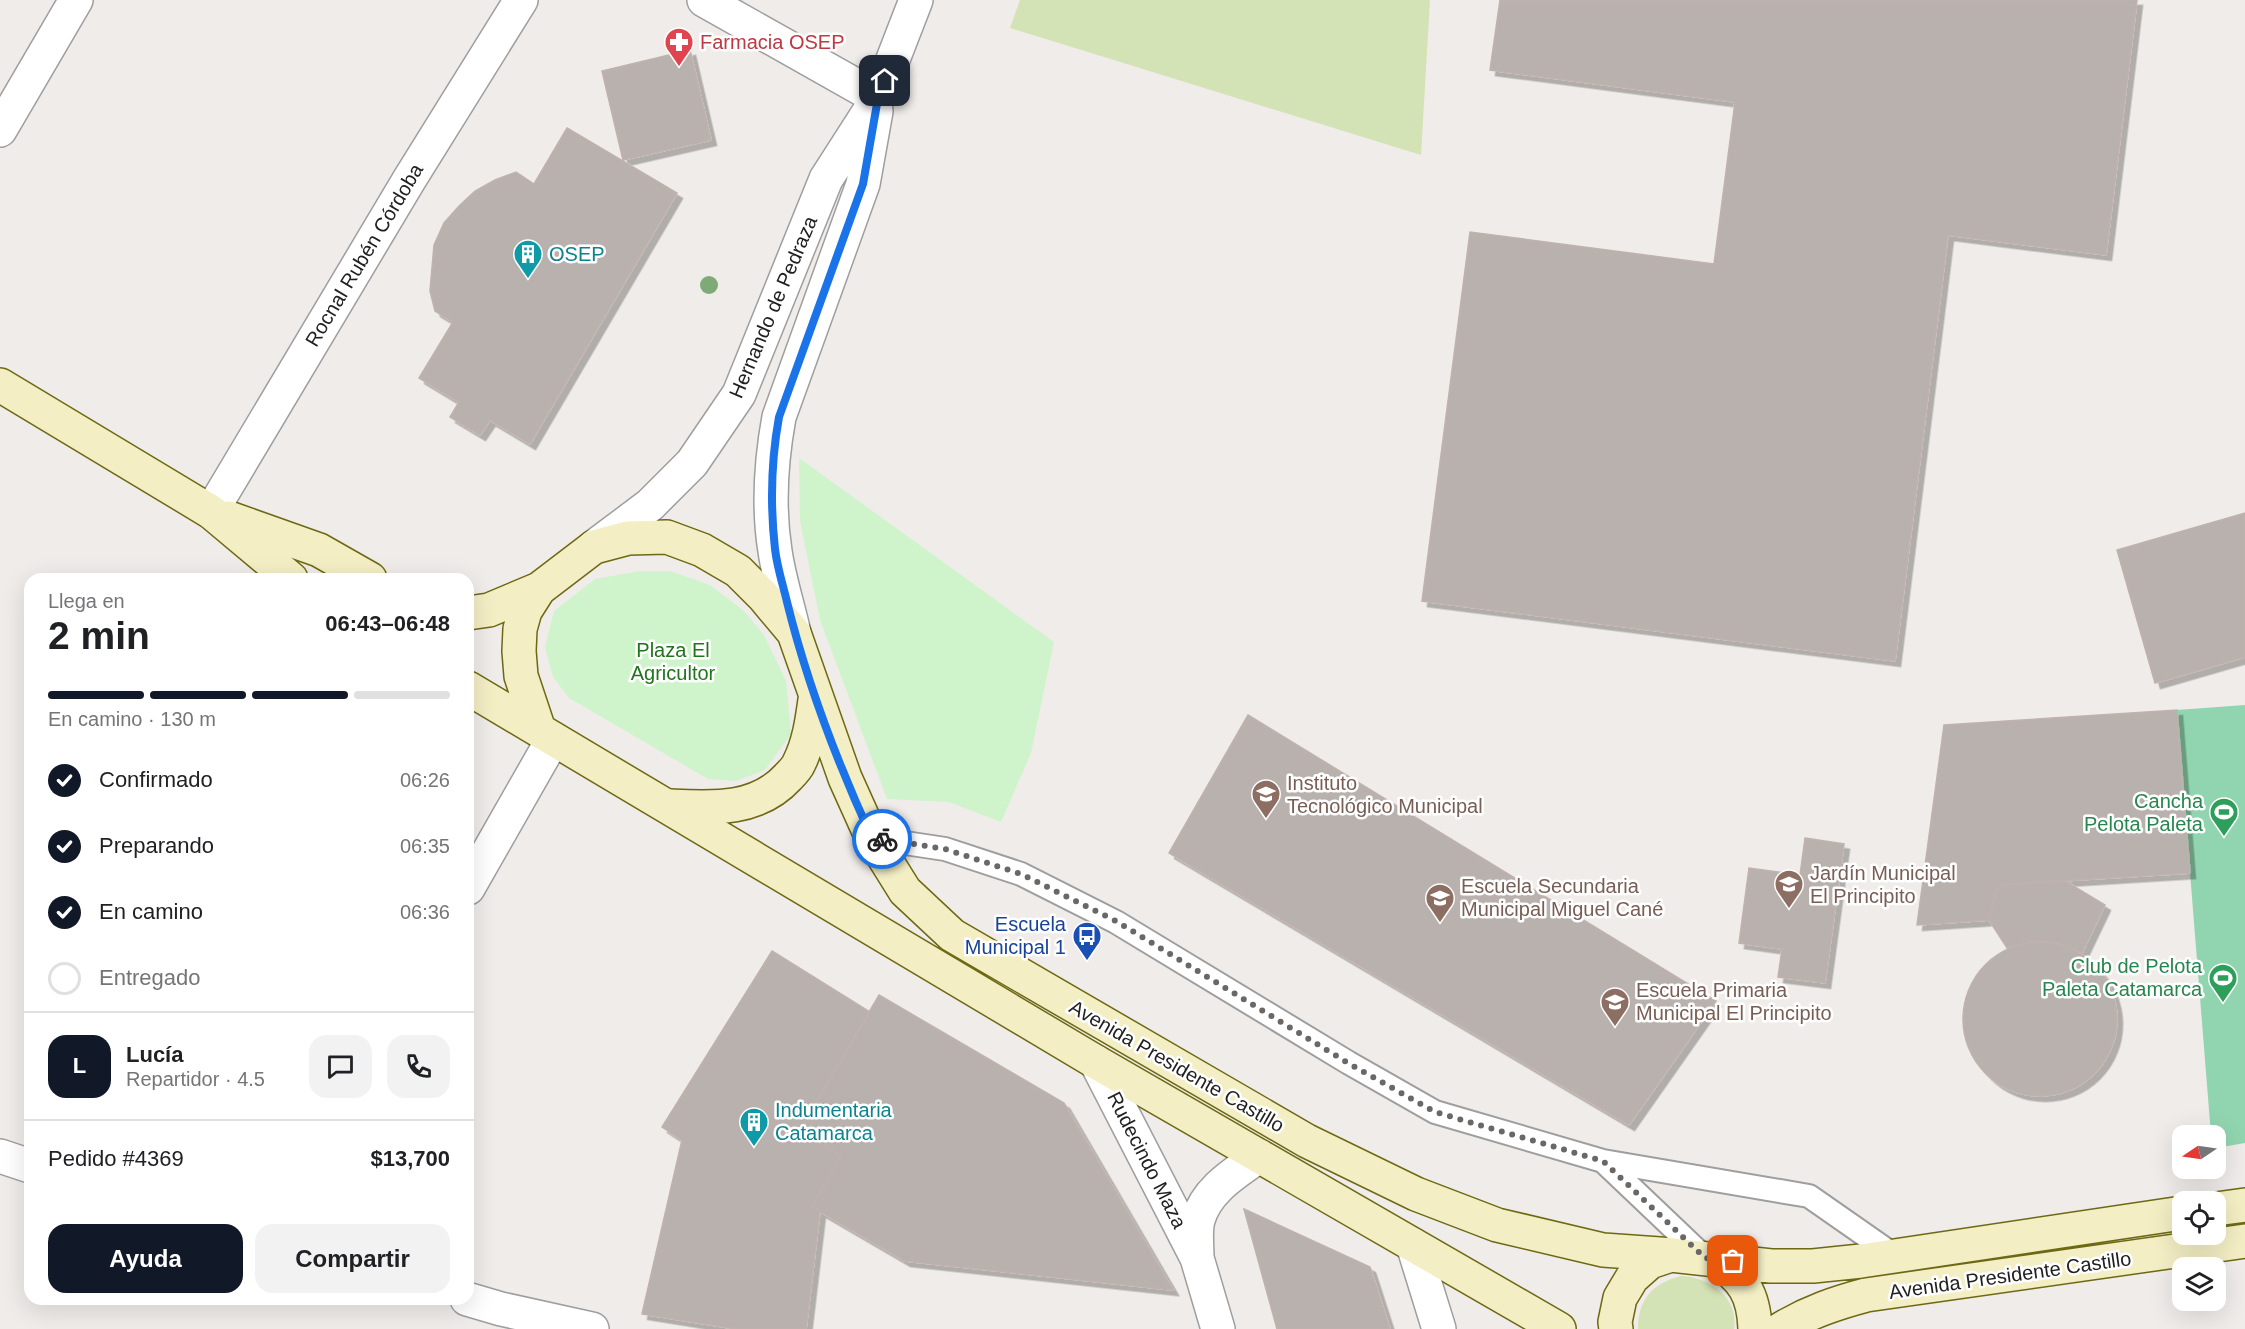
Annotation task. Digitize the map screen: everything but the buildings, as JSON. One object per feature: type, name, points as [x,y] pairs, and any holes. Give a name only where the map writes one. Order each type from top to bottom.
[{"type":"main road","points":[[0,385],[211,512],[284,573]]},
{"type":"main road","points":[[211,512],[319,550],[359,573]]},
{"type":"main road","points":[[474,612],[489,610],[538,589],[594,547],[628,538],[667,537],[702,550],[738,571],[794,633]]},
{"type":"main road","points":[[538,589],[525,611],[520,629],[519,651],[521,676],[546,735]]},
{"type":"main road","name":"Avenida Presidente Castillo","points":[[794,633],[845,777],[872,838],[905,891],[951,935],[1307,1141],[1416,1194],[1497,1224],[1603,1250],[1698,1257],[1771,1266],[1813,1266],[1895,1256],[2172,1214]]},
{"type":"main road","points":[[474,692],[546,735]]},
{"type":"main road","points":[[667,806],[709,808],[734,806],[758,799],[780,786],[798,766],[808,740],[816,698]]},
{"type":"main road","name":"Avenida Presidente Castillo","points":[[546,735],[1096,1062],[1559,1329]]},
{"type":"main road","points":[[2226,1208],[2245,1205]]},
{"type":"main road","name":"Avenida Presidente Castillo","points":[[1782,1329],[1802,1316],[1832,1304],[1866,1295],[2245,1241]]},
{"type":"main road","points":[[1616,1329],[1615,1322],[1620,1298],[1632,1278],[1650,1262],[1698,1257],[1734,1272],[1747,1290],[1754,1311],[1755,1329]]},
{"type":"street","points":[[0,130],[76,0]]},
{"type":"street","name":"Rocnal Rubén Córdoba","points":[[211,512],[409,180],[521,0]]},
{"type":"street","points":[[704,0],[878,98]]},
{"type":"street","name":"Hernando de Pedraza","points":[[794,633],[775,551],[771,496],[772,454],[779,417],[863,184],[878,98],[916,0]]},
{"type":"street","name":"Hernando de Pedraza","points":[[594,547],[650,505],[692,463],[729,411],[739,394],[826,179],[878,98]]},
{"type":"street","points":[[474,876],[546,735]]},
{"type":"street","name":"Rudecindo Maza","points":[[1096,1062],[1197,1258],[1218,1329]]},
{"type":"street","points":[[0,1156],[24,1164]]},
{"type":"street","name":"Rudecindo Maza","points":[[1197,1258],[1198,1220],[1211,1195],[1230,1177],[1259,1156]]},
{"type":"street","points":[[1413,1245],[1439,1329]]},
{"type":"street","points":[[474,1301],[592,1329]]},
{"type":"lane","points":[[872,838],[945,849],[1021,874],[1116,921],[1348,1063],[1435,1112],[1603,1161],[1809,1196],[1895,1256]]},
{"type":"lane","points":[[1603,1161],[1698,1257]]},
{"type":"green space","points":[[1020,0],[1430,0],[1421,155],[1010,28]]},
{"type":"green space","points":[[799,458],[1054,642],[1031,753],[1001,822],[949,802],[887,799],[820,620],[800,521]]},
{"type":"green space","name":"Plaza El Agricultor","points":[[640,571],[670,571],[710,585],[743,610],[764,635],[786,681],[791,734],[765,770],[736,781],[708,779],[569,698],[553,677],[545,647],[554,611],[595,579]]},
{"type":"green space","name":"Club de Pelota Paleta Catamarca","points":[[2245,705],[2245,1143],[2226,1146],[2226,1125],[2210,1125],[2177,710]]},
{"type":"green space","points":[[1681,1276],[1702,1280],[1727,1298],[1732,1307],[1734,1329],[1638,1329],[1641,1309],[1649,1294],[1662,1283]]},
{"type":"way so far","points":[[882,839],[945,849],[1021,874],[1116,921],[1348,1063],[1435,1112],[1603,1161],[1705,1258],[1733,1261]]},
{"type":"place","name":"Farmacia OSEP","points":[[679,68]]},
{"type":"place","name":"OSEP","points":[[528,280]]},
{"type":"place","name":"Instituto Tecnológico Municipal","points":[[1266,820]]},
{"type":"place","name":"Cancha Pelota Paleta","points":[[2224,838]]},
{"type":"place","name":"Jardín Municipal El Principito","points":[[1789,910]]},
{"type":"place","name":"Escuela Secundaria Municipal Miguel Cané","points":[[1440,924]]},
{"type":"place","name":"Escuela Municipal 1","points":[[1087,962]]},
{"type":"place","name":"Club de Pelota Paleta Catamarca","points":[[2223,1004]]},
{"type":"place","name":"Escuela Primaria Municipal El Principito","points":[[1615,1028]]},
{"type":"place","name":"Indumentaria Catamarca","points":[[754,1148]]},
{"type":"route","points":[[882,839],[872,838],[845,777],[801,655],[775,551],[771,496],[772,454],[779,417],[863,184],[878,98],[885,81]]}]
